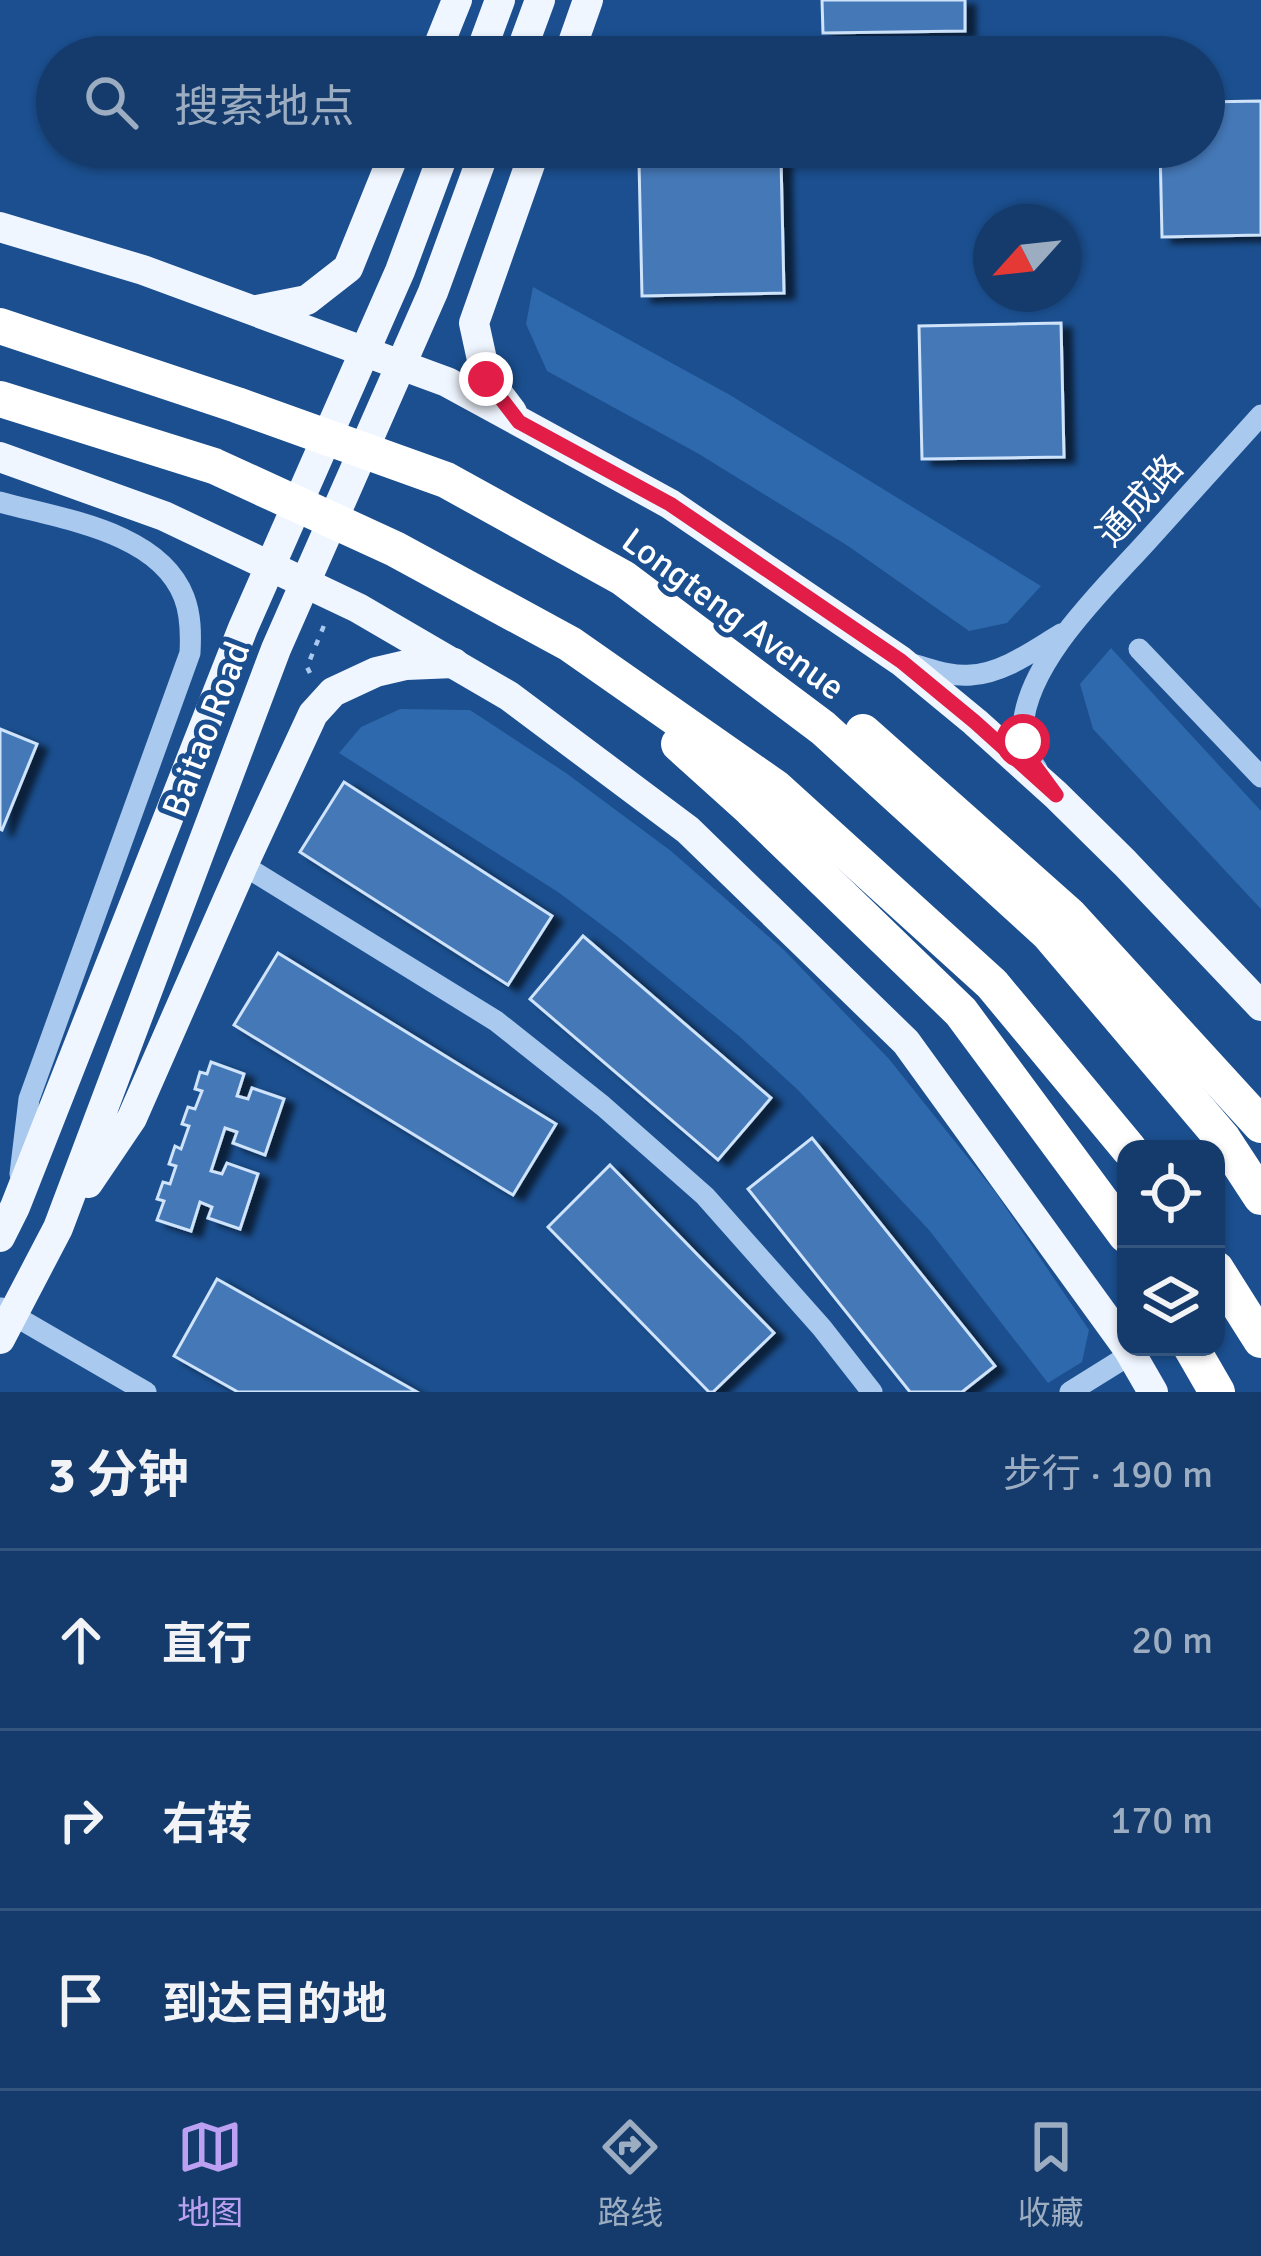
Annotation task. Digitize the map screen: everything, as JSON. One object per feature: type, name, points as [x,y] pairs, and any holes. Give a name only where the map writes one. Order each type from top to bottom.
[{"type":"highway","name":"Longteng Avenue","points":[[0,326],[237,404],[446,480],[623,578],[823,728],[1049,934],[1223,1139],[1261,1196]]},
{"type":"highway","points":[[0,399],[214,466],[395,549],[570,644],[776,788],[992,984],[1122,1140]]},
{"type":"highway","points":[[623,578],[840,711],[1069,915],[1261,1125]]},
{"type":"highway","points":[[570,644],[751,808],[962,1012],[1117,1223]]},
{"type":"highway","points":[[1225,1283],[1261,1340]]},
{"type":"highway","points":[[1196,1356],[1217,1392]]},
{"type":"main road","points":[[442,36],[457,0]]},
{"type":"main road","points":[[487,36],[500,0]]},
{"type":"main road","points":[[527,36],[540,0]]},
{"type":"main road","points":[[575,36],[588,0]]},
{"type":"main road","points":[[253,311],[307,301],[348,268],[388,168]]},
{"type":"main road","name":"Baitao Road","points":[[0,1237],[243,628],[400,272],[438,168]]},
{"type":"main road","name":"Baitao Road","points":[[4,1321],[58,1228],[276,649],[433,292],[478,168]]},
{"type":"main road","points":[[519,422],[486,379],[474,323],[529,168]]},
{"type":"main road","points":[[0,227],[143,270],[447,382],[670,504],[901,661],[975,722],[1125,862],[1261,1006]]},
{"type":"main road","points":[[0,457],[201,532],[358,608],[508,696],[688,830],[906,1042],[1117,1334]]},
{"type":"main road","points":[[58,1228],[132,1118],[313,714],[333,692],[376,672],[454,663]]},
{"type":"main road","points":[[1132,1356],[1153,1392]]},
{"type":"street","name":"通成路","points":[[1067,630],[1261,415]]},
{"type":"street","points":[[0,502],[119,536],[147,551],[168,570],[184,597],[191,628],[190,653],[29,1100],[15,1208]]},
{"type":"street","points":[[901,661],[972,676],[1020,659],[1067,630]]},
{"type":"street","points":[[1056,795],[1029,758],[1022,724],[1032,691],[1067,630]]},
{"type":"street","points":[[1139,649],[1261,777]]},
{"type":"street","points":[[243,865],[496,1022],[603,1106],[705,1196],[872,1392]]},
{"type":"street","points":[[4,1321],[146,1392]]},
{"type":"street","points":[[1070,1392],[1119,1356]]},
{"type":"shaded area","points":[[533,287],[730,395],[1041,586],[1007,623],[969,631],[848,546],[699,454],[547,371],[526,324]]},
{"type":"shaded area","points":[[1111,648],[1261,811],[1261,909],[1093,729],[1080,684]]},
{"type":"shaded area","points":[[400,709],[470,710],[671,851],[784,950],[889,1059],[996,1193],[1089,1330],[1082,1362],[1048,1383],[929,1230],[798,1090],[739,1036],[558,892],[339,753],[361,727]]},
{"type":"building","points":[[822,0],[965,0],[965,31],[823,33]]},
{"type":"building","points":[[1261,101],[1261,235],[1162,237],[1160,168],[1225,168],[1225,102]]},
{"type":"building","points":[[639,168],[781,168],[784,293],[642,296]]},
{"type":"building","points":[[1061,323],[1064,457],[922,459],[919,326]]},
{"type":"building","points":[[0,729],[37,744],[2,830],[0,829]]},
{"type":"building","points":[[344,782],[552,916],[508,985],[300,852]]},
{"type":"building","points":[[583,936],[771,1098],[718,1160],[530,999]]},
{"type":"building","points":[[278,953],[556,1124],[513,1195],[234,1025]]},
{"type":"building","points":[[211,1062],[244,1074],[237,1096],[248,1099],[252,1088],[284,1099],[265,1155],[233,1143],[237,1132],[225,1128],[211,1171],[222,1174],[227,1163],[258,1174],[240,1229],[208,1218],[212,1207],[200,1202],[191,1231],[157,1220],[164,1201],[157,1199],[163,1182],[170,1184],[176,1166],[169,1164],[175,1146],[181,1149],[189,1126],[182,1124],[188,1107],[195,1109],[202,1091],[195,1089],[200,1072],[207,1074]]},
{"type":"building","points":[[812,1138],[995,1366],[962,1392],[910,1392],[748,1189]]},
{"type":"building","points":[[610,1165],[774,1333],[713,1392],[548,1227]]},
{"type":"building","points":[[217,1279],[417,1392],[238,1392],[174,1356]]},
{"type":"route","points":[[486,379],[519,422],[670,504],[901,661],[1056,795],[1029,758],[1023,741]]}]
